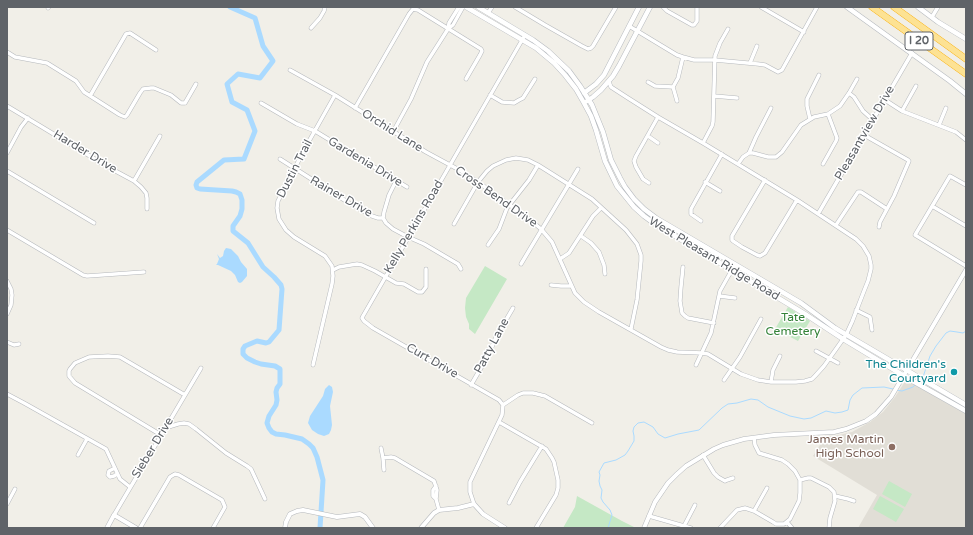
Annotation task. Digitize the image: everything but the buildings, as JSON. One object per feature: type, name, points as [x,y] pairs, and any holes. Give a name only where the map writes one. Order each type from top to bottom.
[{"type":"highway","name":"I 20","points":[[872,7],[966,74]]},
{"type":"highway","name":"I 20","points":[[894,7],[966,59]]},
{"type":"main road","name":"West Pleasant Ridge Road","points":[[464,7],[523,37],[533,40],[569,71],[578,83],[582,94]]},
{"type":"main road","name":"West Pleasant Ridge Road","points":[[478,7],[523,37],[554,63],[582,94],[594,110],[603,132],[611,160],[625,188],[644,209],[656,218],[801,303],[846,335],[928,383],[966,411]]},
{"type":"main road","points":[[582,94],[597,83],[604,75],[639,7]]},
{"type":"main road","points":[[587,101],[596,95],[609,82],[650,7]]},
{"type":"main road","points":[[847,7],[912,53],[966,94]]},
{"type":"main road","points":[[918,7],[932,18],[966,39]]},
{"type":"main road","points":[[578,83],[584,87],[588,87],[597,83]]},
{"type":"main road","points":[[594,110],[596,95]]},
{"type":"main road","name":"West Pleasant Ridge Road","points":[[587,101],[610,172],[617,186],[634,207],[644,216],[654,224],[805,314],[843,340],[903,376],[923,387],[966,405]]},
{"type":"street","points":[[311,28],[320,18],[325,7]]},
{"type":"street","points":[[448,29],[449,23],[459,7]]},
{"type":"street","points":[[393,132],[411,99],[427,62],[464,7]]},
{"type":"street","points":[[488,13],[492,7]]},
{"type":"street","points":[[515,7],[551,29],[588,48],[593,46],[616,7]]},
{"type":"street","points":[[662,7],[668,9],[692,25],[697,21],[697,7]]},
{"type":"street","points":[[761,7],[804,32]]},
{"type":"street","points":[[770,12],[772,7]]},
{"type":"street","points":[[629,26],[677,55],[683,57],[694,60],[715,60],[765,65],[778,72],[781,71],[817,7]]},
{"type":"street","points":[[932,18],[938,7]]},
{"type":"street","points":[[355,108],[413,9],[418,10],[481,49],[482,51],[466,79]]},
{"type":"street","points":[[703,143],[713,122],[715,60],[717,48],[728,29]]},
{"type":"street","points":[[90,96],[126,34],[130,33],[156,50]]},
{"type":"street","name":"Kelly Perkins Road","points":[[363,316],[523,37]]},
{"type":"street","points":[[750,63],[757,46]]},
{"type":"street","points":[[7,52],[15,57],[47,63],[76,81],[84,92],[125,117],[128,115],[143,90],[154,88],[171,95],[181,103],[185,103],[196,84]]},
{"type":"street","name":"Pleasantview Drive","points":[[818,214],[912,53]]},
{"type":"street","points":[[677,101],[673,87],[678,78],[683,57]]},
{"type":"street","name":"Orchid Lane","points":[[290,70],[335,95],[393,132],[450,165]]},
{"type":"street","points":[[810,119],[807,99],[820,75]]},
{"type":"street","points":[[490,95],[502,102],[514,103],[523,98],[536,79]]},
{"type":"street","points":[[749,153],[776,157],[782,152],[799,127],[810,119],[828,114],[840,106],[857,79]]},
{"type":"street","points":[[609,82],[611,86],[658,117],[765,180],[836,225],[856,239],[863,246],[869,256],[871,265],[870,275],[846,335]]},
{"type":"street","points":[[648,82],[655,86],[673,87]]},
{"type":"street","points":[[902,111],[916,86]]},
{"type":"street","points":[[849,93],[854,97],[863,111],[873,120]]},
{"type":"street","name":"Dustin Trail","points":[[333,270],[326,256],[289,233],[284,228],[277,208],[278,201],[294,169],[335,95]]},
{"type":"street","points":[[714,96],[737,98]]},
{"type":"street","points":[[885,100],[902,111],[956,132],[966,140]]},
{"type":"street","name":"Gardenia Drive","points":[[261,103],[296,124],[315,131],[406,187]]},
{"type":"street","name":"Harder Drive","points":[[7,106],[141,186],[146,193],[147,209]]},
{"type":"street","points":[[738,164],[743,157],[749,153],[771,108]]},
{"type":"street","points":[[939,125],[946,108]]},
{"type":"street","points":[[823,164],[837,138],[828,114]]},
{"type":"street","points":[[649,183],[643,180],[634,161],[658,117]]},
{"type":"street","points":[[7,153],[28,118]]},
{"type":"street","points":[[864,135],[909,161],[879,227]]},
{"type":"street","points":[[134,181],[160,136]]},
{"type":"street","points":[[648,136],[658,143]]},
{"type":"street","points":[[701,221],[692,215],[690,211],[722,154]]},
{"type":"street","points":[[454,224],[478,182],[493,166],[506,160],[519,158],[528,160],[538,165],[592,199],[630,234],[637,244],[641,255],[641,270],[631,330]]},
{"type":"street","name":"Rainer Drive","points":[[280,159],[349,203],[372,216],[383,218]]},
{"type":"street","name":"Cross Bend Drive","points":[[450,165],[478,182],[541,229],[552,242],[575,293],[584,302],[661,347],[677,352],[708,354],[741,374],[752,378],[771,382],[796,382],[808,380],[815,376],[846,335]]},
{"type":"street","points":[[488,245],[499,229],[507,208],[529,180],[538,165]]},
{"type":"street","points":[[521,264],[578,169]]},
{"type":"street","points":[[7,171],[94,223]]},
{"type":"street","points":[[966,185],[950,176],[915,235],[966,266]]},
{"type":"street","points":[[765,180],[731,238],[733,241],[752,253],[762,255],[765,253],[797,200]]},
{"type":"street","points":[[396,181],[389,195],[383,218],[388,226],[408,238],[424,244],[458,264],[461,269]]},
{"type":"street","points":[[705,182],[720,191]]},
{"type":"street","points":[[836,225],[858,192],[861,192],[887,209]]},
{"type":"street","points":[[932,206],[966,226]]},
{"type":"street","points":[[560,259],[569,253],[592,216],[602,208]]},
{"type":"street","points":[[7,230],[83,276],[144,272]]},
{"type":"street","points":[[580,236],[591,243],[599,252],[604,265],[605,274]]},
{"type":"street","points":[[313,365],[334,276],[333,270],[339,267],[358,264],[367,267],[396,283],[404,284],[415,291],[422,292],[426,287],[426,269]]},
{"type":"street","points":[[696,365],[711,333],[719,296],[723,285],[735,265]]},
{"type":"street","points":[[683,267],[680,301],[682,313],[688,318],[714,323]]},
{"type":"street","points":[[644,528],[655,502],[668,483],[686,466],[714,448],[744,439],[774,435],[834,432],[866,421],[876,414],[891,396],[966,270]]},
{"type":"street","points":[[7,281],[12,295],[11,305],[7,314]]},
{"type":"street","points":[[551,285],[571,286]]},
{"type":"street","points":[[719,296],[735,298]]},
{"type":"street","name":"Patty Lane","points":[[471,385],[513,308]]},
{"type":"street","points":[[856,310],[870,318],[872,330]]},
{"type":"street","name":"Curt Drive","points":[[363,316],[362,318],[364,321],[373,328],[499,400],[503,405]]},
{"type":"street","points":[[724,380],[762,319]]},
{"type":"street","points":[[7,342],[14,346],[19,344]]},
{"type":"street","points":[[816,350],[838,363]]},
{"type":"street","points":[[771,382],[773,370],[780,356]]},
{"type":"street","points":[[161,435],[75,383],[69,376],[70,369],[75,363],[89,357],[120,357],[185,395]]},
{"type":"street","name":"Sieber Drive","points":[[107,528],[201,368]]},
{"type":"street","points":[[505,528],[482,514],[474,504],[470,492],[470,482],[499,422],[503,411],[503,405],[523,393],[534,393],[545,396],[592,423]]},
{"type":"street","points":[[7,394],[106,449],[117,474],[121,480],[130,487]]},
{"type":"street","points":[[499,422],[542,446],[552,458],[558,484],[556,495],[536,528]]},
{"type":"street","points":[[166,428],[184,423],[189,424],[196,429],[226,453],[251,469],[265,499]]},
{"type":"street","points":[[720,528],[737,510],[745,508],[754,511],[776,524],[784,524],[792,515],[799,500],[800,480],[795,471],[786,462],[759,453],[755,445],[754,438]]},
{"type":"street","points":[[78,455],[87,439]]},
{"type":"street","points":[[509,503],[542,446]]},
{"type":"street","points":[[381,448],[384,470]]},
{"type":"street","points":[[704,455],[714,473],[718,477],[725,481],[732,478]]},
{"type":"street","points":[[383,458],[395,458],[435,482],[436,486],[433,490],[433,496],[436,499],[439,510]]},
{"type":"street","points":[[115,468],[108,471],[108,475],[110,477],[117,474]]},
{"type":"street","points":[[140,528],[170,477],[175,474],[222,500],[225,507],[213,528]]},
{"type":"street","points":[[800,480],[808,478],[817,481],[829,487],[834,492],[835,501],[829,521],[829,528]]},
{"type":"street","points":[[754,511],[767,488]]},
{"type":"street","points":[[7,504],[15,489]]},
{"type":"street","points":[[835,496],[854,501]]},
{"type":"street","points":[[421,528],[434,513],[439,510],[458,508],[474,504]]},
{"type":"street","points":[[684,526],[687,518],[696,505]]},
{"type":"street","points":[[285,528],[290,514],[297,510],[303,510],[337,516],[360,514],[365,517],[373,528]]},
{"type":"street","points":[[114,515],[136,528]]},
{"type":"street","points":[[649,516],[691,528]]},
{"type":"street","points":[[787,522],[792,528]]},
{"type":"shaded area","name":"James Martin High School","points":[[906,380],[966,414],[966,528],[858,528],[877,495],[813,456],[825,437],[852,432],[870,422],[883,412]]},
{"type":"green space","points":[[485,266],[507,279],[475,334],[469,329],[469,324],[466,317],[466,298]]},
{"type":"green space","name":"Tate Cemetery","points":[[788,307],[810,321],[798,341],[775,329]]},
{"type":"green space","points":[[889,481],[912,494],[905,507],[882,494]]},
{"type":"green space","points":[[577,496],[636,528],[563,528],[575,507]]},
{"type":"green space","points":[[880,496],[904,509],[896,522],[873,509]]},
{"type":"water","points":[[226,248],[231,249],[238,256],[247,269],[247,276],[240,283],[231,271],[216,265],[219,259],[217,254],[220,258],[223,256]]},
{"type":"water","points":[[329,385],[332,387],[333,392],[330,406],[332,425],[329,434],[324,436],[312,430],[308,423],[310,416],[323,396],[325,389]]},
{"type":"waterway","points":[[230,7],[255,18],[263,46],[273,61],[260,78],[238,74],[227,84],[232,102],[247,110],[255,131],[244,159],[224,160],[197,182],[196,185],[197,188],[200,189],[232,191],[240,194],[242,209],[240,216],[233,226],[233,231],[248,243],[263,267],[281,285],[279,330],[269,342],[266,343],[257,341],[245,346],[243,349],[243,354],[255,362],[275,366],[280,369],[280,384],[276,392],[276,405],[269,416],[267,423],[272,432],[302,439],[313,448],[323,480],[320,528]]},
{"type":"waterway","points":[[923,377],[930,356],[946,333],[950,331],[963,333],[966,331]]},
{"type":"waterway","points":[[896,390],[902,391],[915,385]]},
{"type":"waterway","points":[[608,528],[612,515],[601,498],[602,490],[599,481],[599,472],[604,463],[616,460],[625,455],[634,441],[633,431],[634,427],[638,423],[644,422],[653,427],[658,434],[665,438],[699,430],[728,404],[751,399],[758,400],[768,407],[790,416],[804,419],[811,418],[826,411],[835,413],[848,410],[850,400],[853,395],[862,388],[884,387],[893,389]]},
{"type":"place","name":"The Children's Courtyard","points":[[954,372]]},
{"type":"place","name":"James Martin High School","points":[[892,447]]}]
